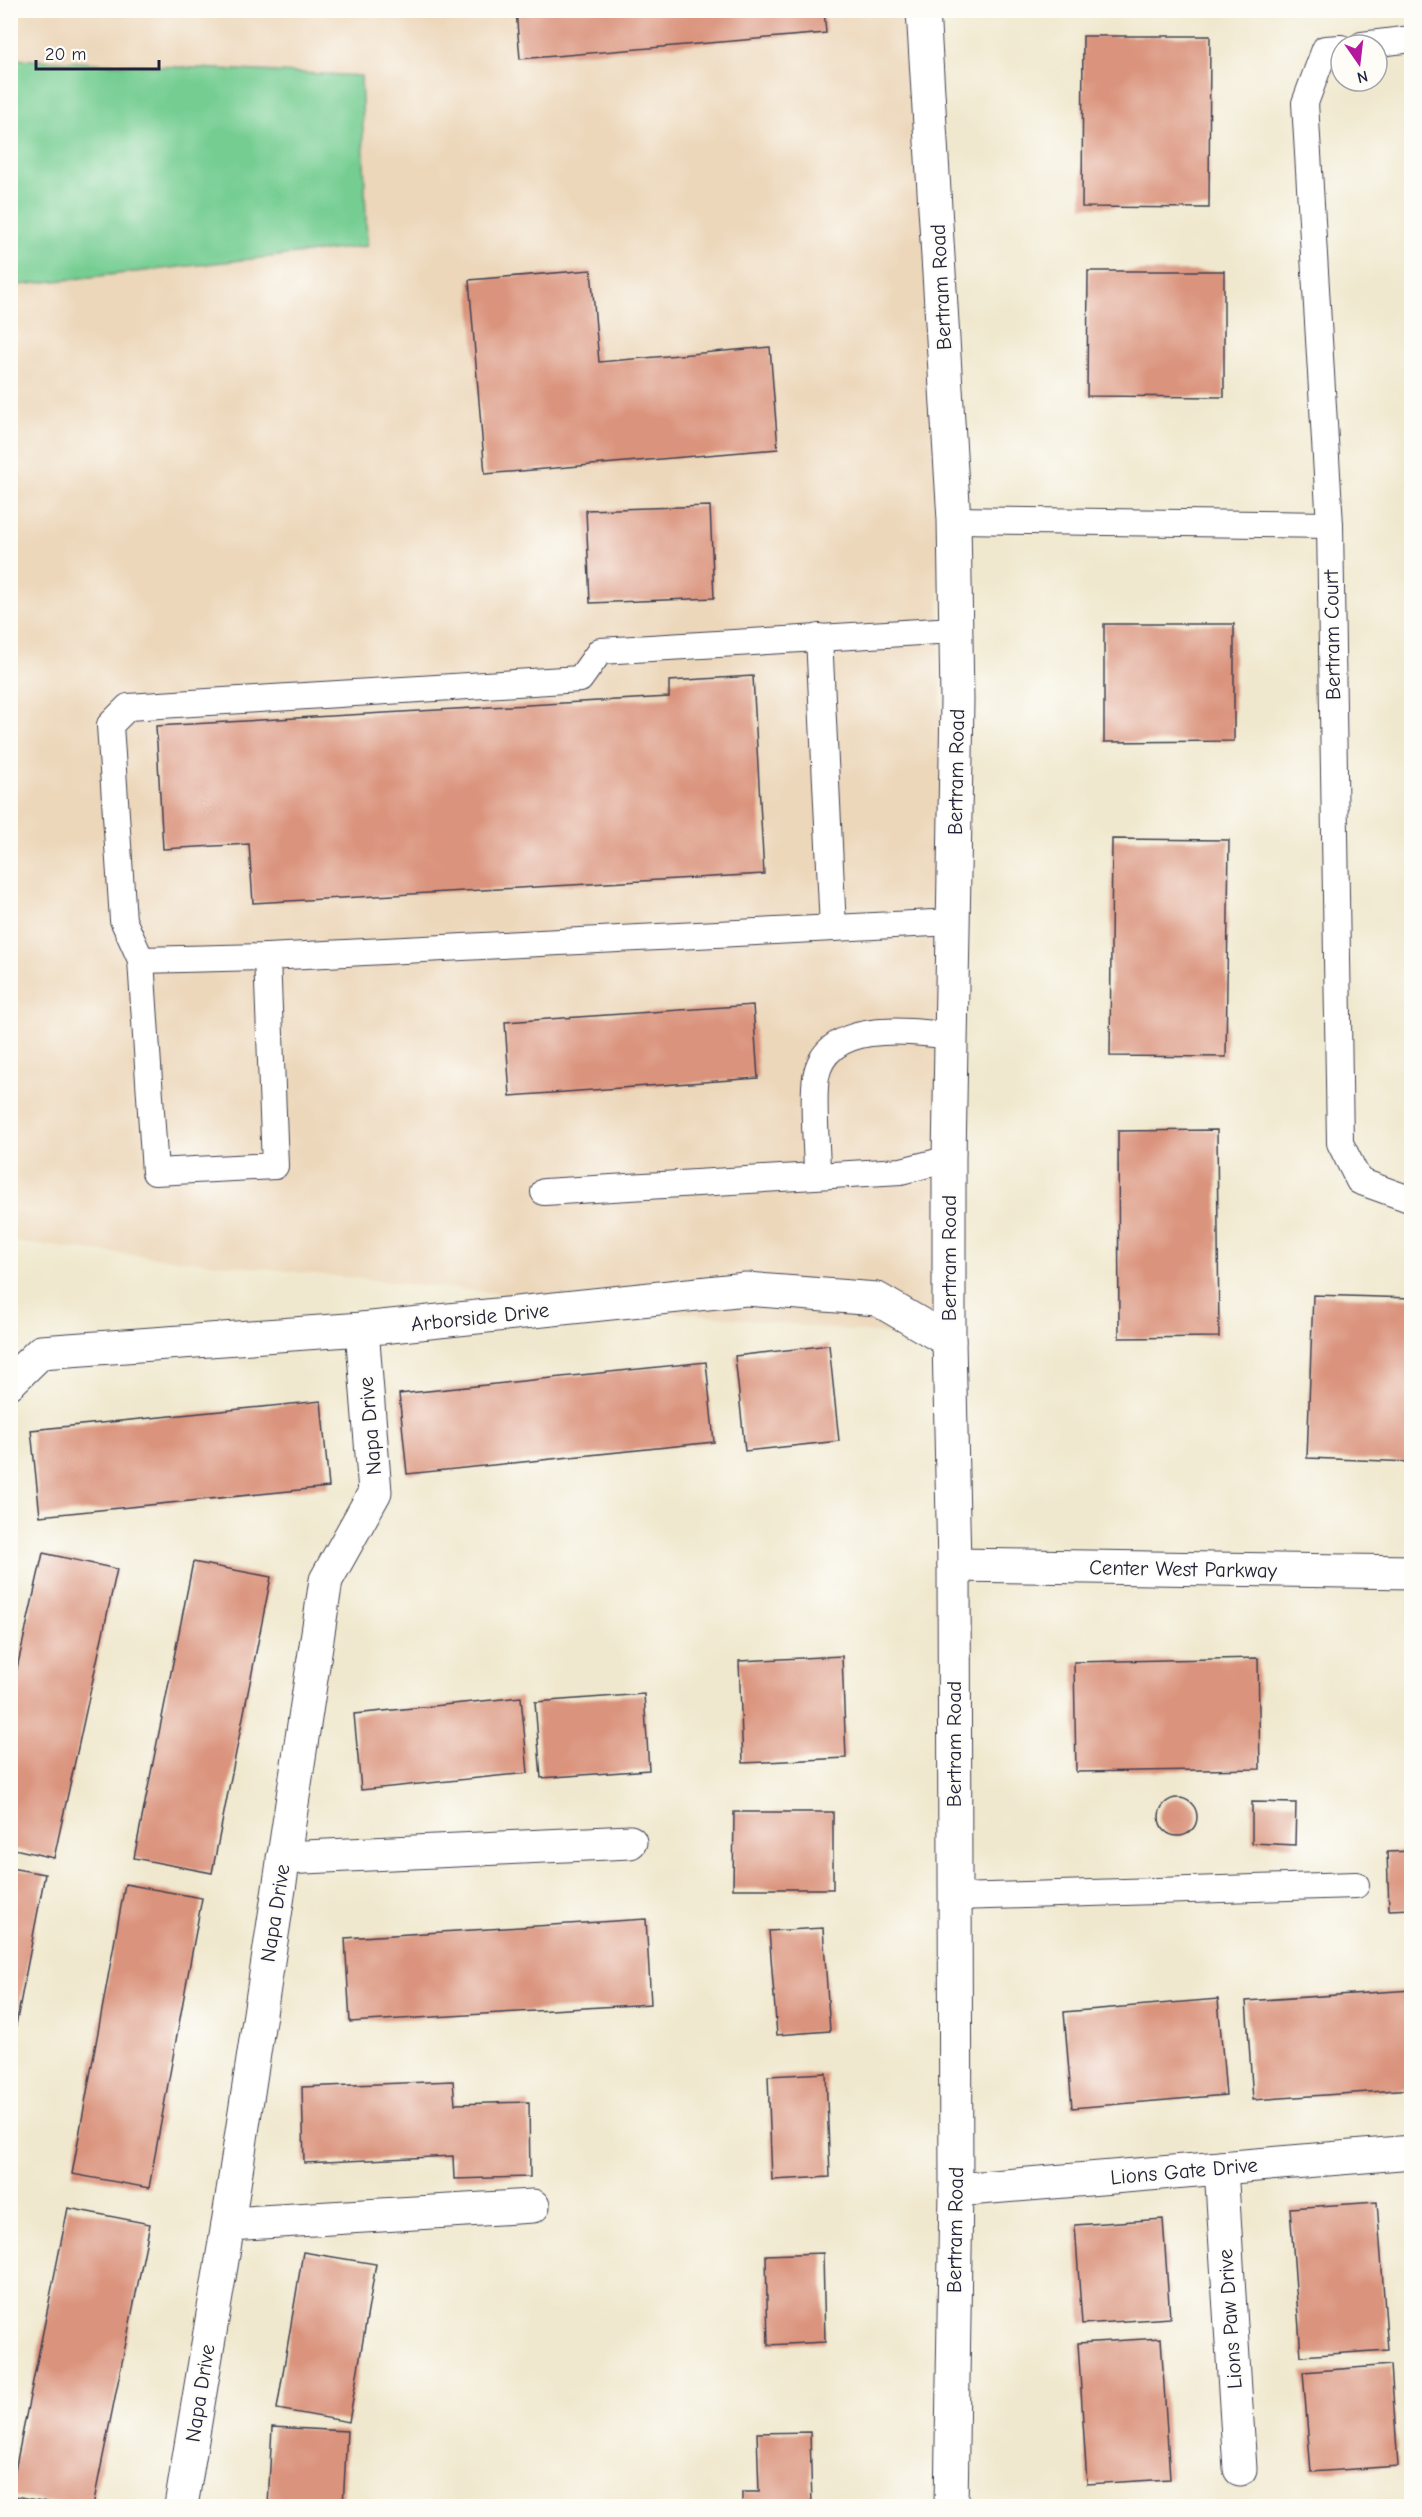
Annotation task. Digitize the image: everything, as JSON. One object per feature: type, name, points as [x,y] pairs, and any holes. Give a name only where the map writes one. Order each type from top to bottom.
[{"type":"street","name":"Bertram Road","points":[[923,10],[954,520],[954,630],[957,700],[949,1159],[949,1341],[954,1565],[956,2190],[951,2506]]},
{"type":"street","name":"Arborside Drive","points":[[10,1382],[41,1352],[362,1329],[746,1289],[877,1299],[949,1341]]},
{"type":"street","name":"Napa Drive","points":[[181,2506],[228,2224],[326,1580],[375,1491],[362,1329]]},
{"type":"street","name":"Center West Parkway","points":[[954,1565],[1412,1572]]},
{"type":"street","points":[[283,1858],[630,1842]]},
{"type":"street","name":"Lions Gate Drive","points":[[956,2190],[1412,2152]]},
{"type":"street","name":"Lions Paw Drive","points":[[1221,2168],[1240,2469]]},
{"type":"street","points":[[228,2224],[533,2206]]},
{"type":"lane","points":[[1389,42],[1412,39]]},
{"type":"lane","name":"Bertram Court","points":[[1329,49],[1325,49],[1305,103],[1330,525],[1340,1143],[1359,1181],[1412,1200]]},
{"type":"lane","points":[[954,520],[1330,525]]},
{"type":"lane","points":[[267,957],[274,1166],[155,1172],[141,960],[123,920],[110,725],[128,707],[580,679],[600,651],[954,630]]},
{"type":"lane","points":[[819,637],[833,928]]},
{"type":"lane","points":[[141,960],[267,957],[953,922]]},
{"type":"lane","points":[[817,1174],[816,1077],[833,1046],[842,1040],[875,1033],[903,1031],[952,1036]]},
{"type":"lane","points":[[544,1192],[817,1174],[901,1171],[949,1159]]},
{"type":"lane","points":[[955,1897],[1356,1885]]},
{"type":"shaded area","points":[[11,11],[932,11],[949,1341],[11,1242]]},
{"type":"green space","points":[[11,59],[361,76],[367,246],[11,286]]},
{"type":"building","points":[[516,10],[824,10],[826,33],[520,59]]},
{"type":"building","points":[[1083,36],[1210,36],[1209,208],[1082,207]]},
{"type":"building","points":[[591,270],[599,362],[770,347],[778,449],[485,474],[469,280]]},
{"type":"building","points":[[1088,271],[1224,271],[1224,397],[1087,396]]},
{"type":"building","points":[[710,506],[714,598],[590,603],[586,510]]},
{"type":"building","points":[[1104,624],[1234,624],[1234,741],[1104,742]]},
{"type":"building","points":[[753,676],[764,874],[253,903],[249,844],[163,849],[156,726],[669,697],[669,681]]},
{"type":"building","points":[[1112,839],[1229,840],[1226,1057],[1110,1056]]},
{"type":"building","points":[[753,1005],[758,1078],[510,1096],[505,1022]]},
{"type":"building","points":[[1217,1130],[1219,1337],[1119,1338],[1118,1131]]},
{"type":"building","points":[[1313,1295],[1412,1298],[1412,1462],[1307,1458]]},
{"type":"building","points":[[829,1345],[839,1441],[745,1451],[735,1356]]},
{"type":"building","points":[[706,1362],[714,1442],[407,1474],[399,1394]]},
{"type":"building","points":[[321,1401],[329,1487],[40,1516],[31,1430]]},
{"type":"building","points":[[43,1553],[117,1569],[54,1858],[10,1848],[10,1699]]},
{"type":"building","points":[[193,1562],[271,1577],[212,1873],[134,1858]]},
{"type":"building","points":[[842,1656],[846,1758],[743,1763],[739,1661]]},
{"type":"building","points":[[1258,1658],[1260,1769],[1076,1772],[1074,1662]]},
{"type":"building","points":[[644,1694],[649,1770],[541,1778],[535,1702]]},
{"type":"building","points":[[521,1697],[528,1773],[361,1790],[354,1714]]},
{"type":"building","points":[[1178,1798],[1192,1803],[1197,1817],[1192,1831],[1178,1836],[1164,1831],[1159,1817],[1164,1803]]},
{"type":"building","points":[[1252,1802],[1296,1803],[1295,1845],[1252,1843]]},
{"type":"building","points":[[734,1812],[833,1812],[833,1889],[733,1889]]},
{"type":"building","points":[[1412,1851],[1412,1909],[1389,1910],[1387,1852]]},
{"type":"building","points":[[10,1868],[45,1874],[12,2046],[10,2046]]},
{"type":"building","points":[[125,1884],[202,1898],[149,2188],[72,2174]]},
{"type":"building","points":[[646,1919],[651,2004],[350,2022],[345,1938]]},
{"type":"building","points":[[823,1928],[830,2031],[777,2035],[769,1931]]},
{"type":"building","points":[[1412,1990],[1412,2089],[1253,2100],[1246,2001]]},
{"type":"building","points":[[1218,1999],[1226,2095],[1072,2108],[1064,2012]]},
{"type":"building","points":[[826,2073],[830,2177],[772,2180],[768,2076]]},
{"type":"building","points":[[453,2081],[455,2104],[529,2102],[530,2177],[454,2179],[453,2156],[304,2163],[302,2087]]},
{"type":"building","points":[[1377,2202],[1388,2350],[1301,2356],[1290,2208]]},
{"type":"building","points":[[68,2208],[150,2224],[93,2506],[68,2506],[10,2495]]},
{"type":"building","points":[[1163,2219],[1170,2318],[1082,2324],[1075,2225]]},
{"type":"building","points":[[303,2252],[376,2264],[349,2422],[277,2409]]},
{"type":"building","points":[[823,2253],[825,2342],[768,2345],[766,2255]]},
{"type":"building","points":[[1161,2338],[1170,2479],[1087,2484],[1078,2343]]},
{"type":"building","points":[[1391,2365],[1398,2466],[1311,2472],[1303,2372]]},
{"type":"building","points":[[272,2427],[347,2431],[343,2506],[268,2506]]},
{"type":"building","points":[[810,2432],[812,2506],[742,2506],[742,2492],[759,2492],[757,2433]]}]
